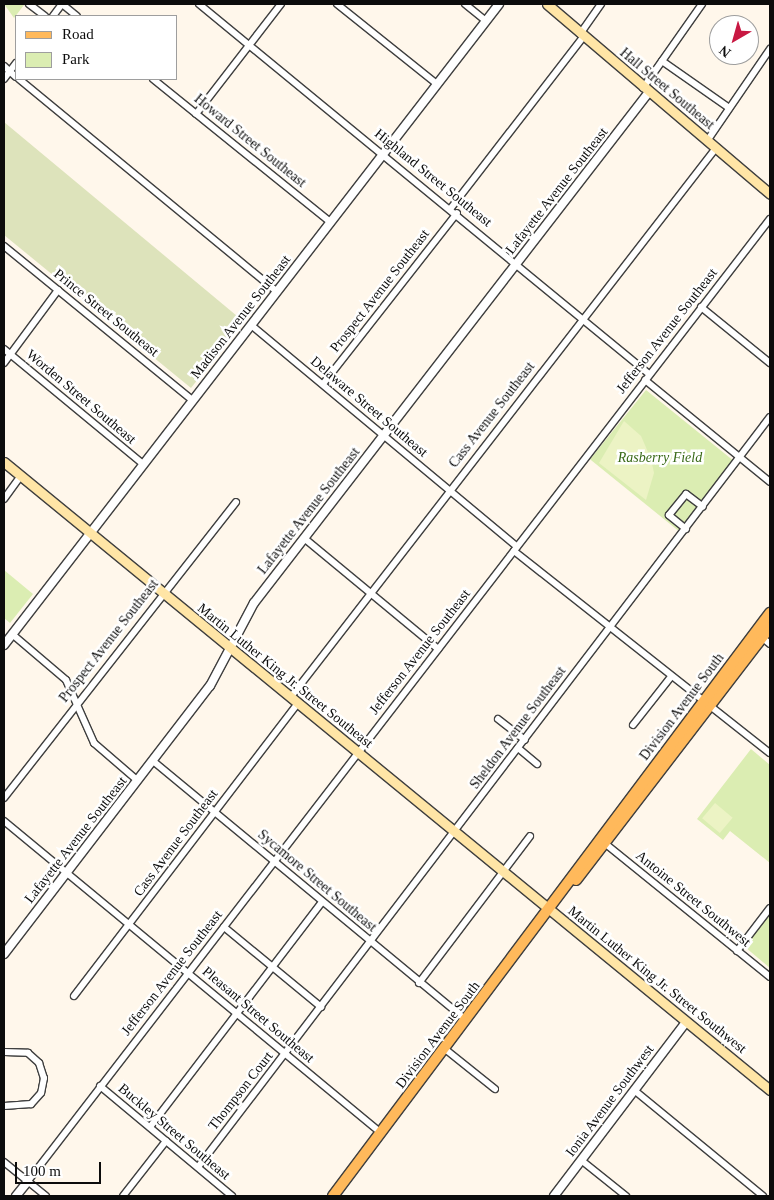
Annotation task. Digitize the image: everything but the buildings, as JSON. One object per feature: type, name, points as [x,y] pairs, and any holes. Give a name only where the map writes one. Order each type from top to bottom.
[{"type":"main road","name":"Hall Street Southeast","points":[[547,4],[582,36],[770,194]]},
{"type":"main road","name":"Martin Luther King Jr. Street Southeast","points":[[4,462],[549,911]]},
{"type":"main road","name":"Division Avenue South","points":[[763,638],[770,613]]},
{"type":"main road","name":"Division Avenue South","points":[[334,1196],[706,705],[763,638],[770,627]]},
{"type":"main road","name":"Martin Luther King Jr. Street Southwest","points":[[549,911],[768,1088]]},
{"type":"street","points":[[30,4],[44,15]]},
{"type":"street","points":[[54,15],[62,4],[76,15]]},
{"type":"street","name":"Highland Street Southeast","points":[[199,4],[451,208],[649,374]]},
{"type":"street","points":[[196,114],[281,4]]},
{"type":"street","points":[[337,4],[437,84]]},
{"type":"street","points":[[465,4],[486,21]]},
{"type":"street","name":"Madison Avenue Southeast","points":[[4,645],[499,4]]},
{"type":"street","points":[[451,208],[582,36],[602,4]]},
{"type":"street","name":"Lafayette Avenue Southeast","points":[[4,954],[210,686],[254,602],[517,263],[646,90],[662,61],[702,4]]},
{"type":"street","points":[[707,141],[770,49]]},
{"type":"street","points":[[662,61],[729,108]]},
{"type":"street","points":[[4,79],[7,69]]},
{"type":"street","points":[[20,80],[276,291]]},
{"type":"street","name":"Howard Street Southeast","points":[[154,80],[330,222]]},
{"type":"street","name":"Cass Avenue Southeast","points":[[74,996],[214,813],[371,594],[716,148]]},
{"type":"street","name":"Prospect Avenue Southeast","points":[[323,384],[457,213]]},
{"type":"street","name":"Jefferson Avenue Southeast","points":[[16,1196],[770,219]]},
{"type":"street","name":"Prince Street Southeast","points":[[4,246],[192,400]]},
{"type":"street","points":[[4,362],[58,290]]},
{"type":"street","points":[[701,307],[770,363]]},
{"type":"street","name":"Delaware Street Southeast","points":[[251,325],[450,490],[516,549],[670,678],[770,753]]},
{"type":"street","name":"Worden Street Southeast","points":[[4,349],[143,464]]},
{"type":"street","points":[[645,380],[770,482]]},
{"type":"street","name":"Sheldon Avenue Southeast","points":[[285,1054],[770,417]]},
{"type":"street","points":[[4,499],[21,476]]},
{"type":"street","points":[[686,528],[669,515],[686,494],[702,507]]},
{"type":"street","name":"Prospect Avenue Southeast","points":[[4,798],[162,593],[236,502]]},
{"type":"street","points":[[304,538],[438,649]]},
{"type":"street","points":[[12,634],[60,673],[79,701],[94,743],[137,780]]},
{"type":"street","points":[[633,725],[670,678]]},
{"type":"street","points":[[498,719],[525,740]]},
{"type":"street","points":[[518,748],[537,764]]},
{"type":"street","name":"Sycamore Street Southeast","points":[[152,761],[466,1020]]},
{"type":"street","name":"Pleasant Street Southeast","points":[[4,821],[381,1133]]},
{"type":"street","points":[[419,983],[530,836]]},
{"type":"street","name":"Antoine Street Southwest","points":[[603,842],[770,977]]},
{"type":"street","points":[[150,1127],[322,902]]},
{"type":"street","points":[[737,951],[770,908]]},
{"type":"street","points":[[224,927],[321,1007]]},
{"type":"street","name":"Ionia Avenue Southwest","points":[[554,1196],[686,1022]]},
{"type":"street","points":[[445,1049],[495,1089]]},
{"type":"street","points":[[4,1052],[28,1053],[39,1063],[44,1078],[41,1093],[31,1104],[4,1106]]},
{"type":"street","name":"Thompson Court","points":[[198,1167],[285,1054]]},
{"type":"street","name":"Buckley Street Southeast","points":[[100,1086],[232,1196]]},
{"type":"street","points":[[634,1090],[761,1196]]},
{"type":"street","points":[[123,1196],[166,1141]]},
{"type":"street","points":[[582,1160],[626,1196]]},
{"type":"street","points":[[4,1162],[46,1196]]},
{"type":"green space","points":[[4,4],[24,5],[14,18]]},
{"type":"green space","points":[[4,122],[243,321],[191,388],[4,235]]},
{"type":"green space","name":"Rasberry Field","points":[[646,390],[735,462],[679,532],[590,459]]},
{"type":"green space","points":[[624,421],[641,436],[651,459],[654,473],[646,500],[599,463]]},
{"type":"green space","points":[[4,570],[33,594],[10,623],[4,618]]},
{"type":"green space","points":[[751,749],[770,765],[770,863],[730,831],[723,840],[697,819]]},
{"type":"green space","points":[[715,803],[733,818],[720,833],[702,818]]},
{"type":"green space","points":[[770,914],[770,968],[745,947]]}]
